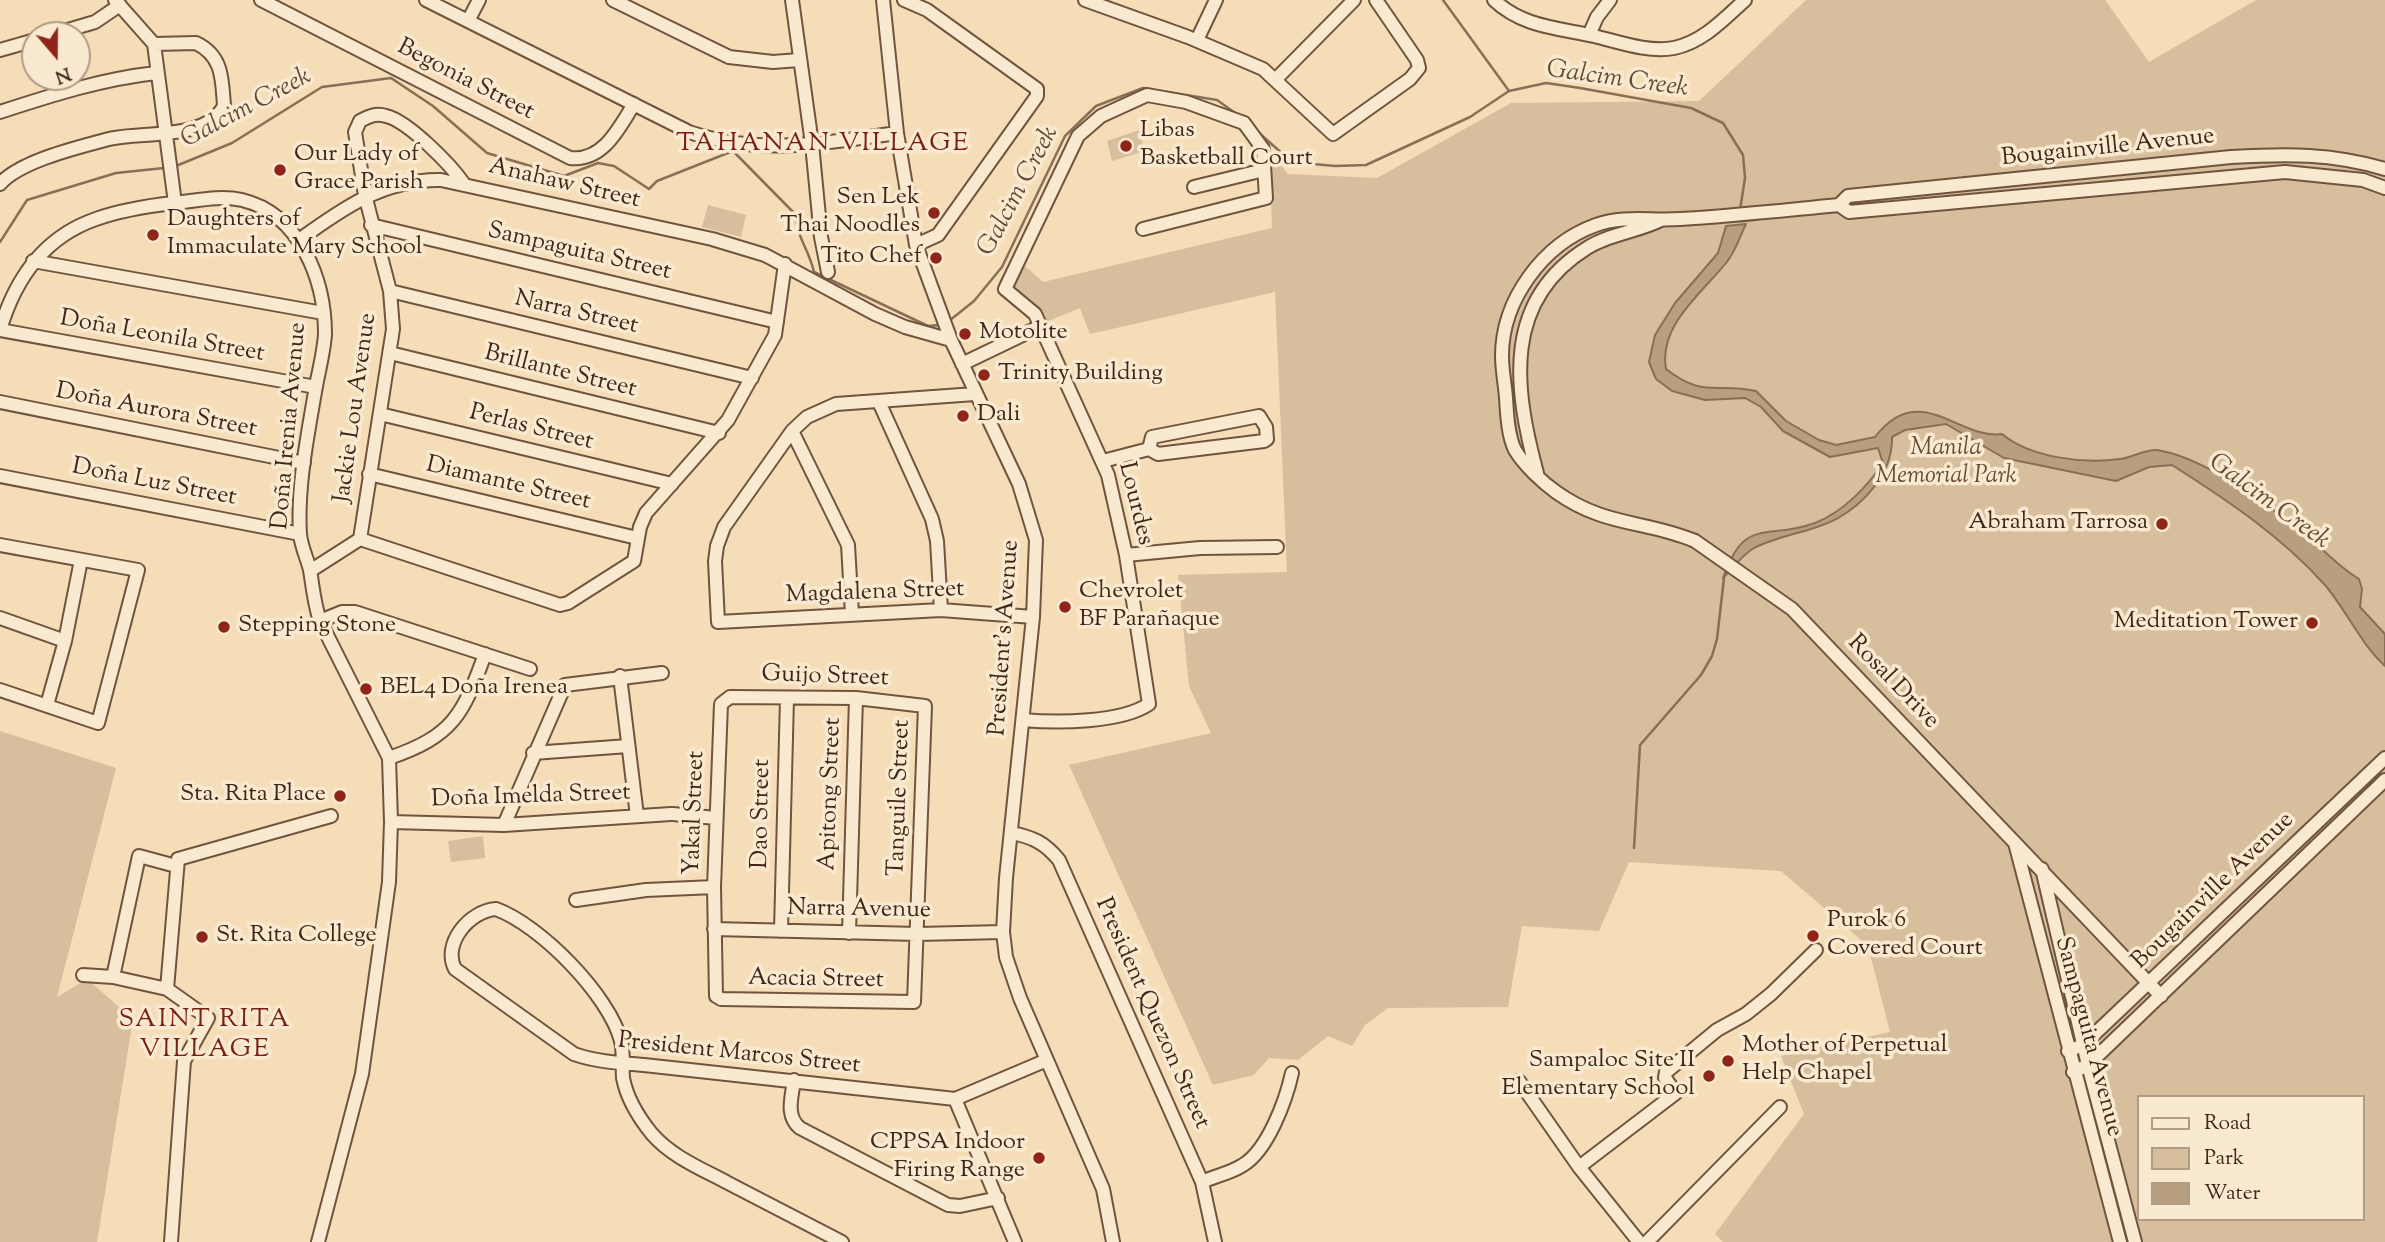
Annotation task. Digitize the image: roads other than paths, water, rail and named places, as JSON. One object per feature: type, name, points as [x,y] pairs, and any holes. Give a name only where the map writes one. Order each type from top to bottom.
[{"type":"street","name":"Begonia Street","points":[[261,0],[570,158],[588,157],[603,148],[634,104]]},
{"type":"street","points":[[426,0],[689,132],[719,142],[771,147],[897,133]]},
{"type":"street","points":[[468,21],[479,0]]},
{"type":"street","points":[[613,0],[729,57],[772,62],[799,60]]},
{"type":"street","points":[[792,0],[812,144],[821,237],[828,272]]},
{"type":"street","points":[[883,1],[904,0],[927,10],[1037,89],[1037,96],[938,235],[916,245]]},
{"type":"street","points":[[1086,0],[1197,40],[1263,69],[1333,134],[1410,79],[1419,68],[1417,60],[1376,0]]},
{"type":"street","points":[[1197,40],[1216,0]]},
{"type":"street","points":[[1276,79],[1354,0]]},
{"type":"street","points":[[1494,0],[1523,19],[1560,31],[1651,48],[1674,48],[1713,29],[1745,0]]},
{"type":"street","points":[[1590,35],[1597,17],[1610,0]]},
{"type":"street","name":"President's Avenue","points":[[883,1],[897,133],[916,245],[949,335],[1019,484],[1037,540],[1033,617],[1003,932],[1013,979],[1103,1189],[1113,1242]]},
{"type":"street","points":[[91,23],[118,3],[154,44],[175,203]]},
{"type":"street","points":[[0,184],[18,168],[108,139],[166,132],[206,123],[220,113],[224,106],[222,71],[209,51],[196,43],[154,44]]},
{"type":"street","points":[[0,50],[21,44]]},
{"type":"street","points":[[0,112],[88,84],[156,73]]},
{"type":"street","name":"Lourdes","points":[[1023,720],[1054,723],[1136,713],[1149,704],[1117,507],[1103,461],[1035,314],[1006,289],[1020,253],[1078,136],[1101,116],[1135,100],[1151,95],[1166,97],[1244,123],[1263,149],[1264,170]]},
{"type":"street","name":"Jackie Lou Avenue","points":[[310,572],[360,539],[390,353],[393,321],[390,291],[365,195],[355,132],[360,121],[375,114],[389,116],[446,162],[464,184]]},
{"type":"street","name":"Bougainville Avenue","points":[[1661,220],[1839,205],[1849,196],[2244,157],[2331,156],[2385,169]]},
{"type":"street","points":[[1143,229],[1266,198],[1264,170],[1194,187]]},
{"type":"street","name":"Bougainville Avenue","points":[[1839,205],[1849,212],[2286,172],[2339,177],[2385,188]]},
{"type":"street","name":"Anahaw Street","points":[[299,240],[365,195],[420,179],[464,184],[712,239],[785,264]]},
{"type":"street","name":"Doña Irenia Avenue","points":[[0,331],[15,291],[33,261],[51,243],[91,220],[115,212],[175,203],[240,200],[272,214],[299,240],[313,267],[325,336],[304,463],[300,534],[310,572],[313,601],[320,621],[389,758]]},
{"type":"street","points":[[1527,457],[1513,442],[1502,355],[1511,306],[1533,271],[1557,248],[1598,224],[1634,216],[1661,220]]},
{"type":"street","points":[[1527,457],[1520,353],[1529,312],[1545,283],[1580,253],[1609,238],[1639,231],[1661,220]]},
{"type":"street","name":"Sampaguita Street","points":[[371,225],[777,322]]},
{"type":"street","points":[[33,261],[323,313]]},
{"type":"street","points":[[785,264],[875,314],[923,333],[949,335]]},
{"type":"street","name":"Jackie Lou Avenue","points":[[360,539],[560,605],[568,603],[634,561],[637,538],[646,513],[719,433],[775,335],[785,264]]},
{"type":"street","name":"Narra Street","points":[[390,291],[752,378]]},
{"type":"street","points":[[962,364],[1041,326]]},
{"type":"street","name":"Doña Leonila Street","points":[[0,331],[316,387]]},
{"type":"street","name":"Brillante Street","points":[[390,353],[719,433]]},
{"type":"street","points":[[852,614],[848,545],[792,431],[807,417],[825,408],[975,394]]},
{"type":"street","name":"Doña Aurora Street","points":[[0,402],[304,463]]},
{"type":"street","points":[[879,402],[932,519],[937,541],[941,610]]},
{"type":"street","name":"Perlas Street","points":[[380,414],[672,484]]},
{"type":"street","points":[[1103,461],[1149,449],[1158,454],[1264,442],[1267,438],[1266,428],[1259,416],[1180,430],[1152,437],[1149,449]]},
{"type":"street","name":"Magdalena Street","points":[[792,431],[720,537],[715,561],[718,622],[941,610],[1033,617]]},
{"type":"street","name":"Rosal Drive","points":[[1527,457],[1538,476],[1584,509],[1613,521],[1681,535],[1792,609],[2161,996]]},
{"type":"street","name":"Diamante Street","points":[[369,474],[637,538]]},
{"type":"street","name":"Doña Luz Street","points":[[0,476],[300,534]]},
{"type":"street","points":[[0,545],[138,570],[97,723],[0,690]]},
{"type":"street","points":[[1126,555],[1200,548],[1278,547]]},
{"type":"street","points":[[47,705],[65,641],[81,560]]},
{"type":"street","points":[[320,621],[342,612],[355,612],[530,669]]},
{"type":"street","points":[[0,618],[65,641]]},
{"type":"street","points":[[318,1242],[362,1074],[388,882],[391,822],[389,758],[422,747],[458,716],[469,698],[485,654]]},
{"type":"street","points":[[503,825],[565,685],[620,676],[662,673]]},
{"type":"street","points":[[620,676],[637,816]]},
{"type":"street","name":"Dao Street","points":[[781,931],[787,698]]},
{"type":"street","name":"Guijo Street","points":[[724,699],[856,698],[925,705]]},
{"type":"street","name":"Apitong Street","points":[[849,933],[856,698]]},
{"type":"street","name":"Yakal Street","points":[[714,929],[716,818],[721,704],[724,699]]},
{"type":"street","name":"Tanguile Street","points":[[918,934],[925,705]]},
{"type":"street","points":[[533,753],[628,746]]},
{"type":"street","name":"Bougainville Avenue","points":[[2068,1051],[2083,1045],[2385,758]]},
{"type":"street","name":"Bougainville Avenue","points":[[2073,1072],[2088,1065],[2385,780]]},
{"type":"street","name":"Doña Imelda Street","points":[[391,822],[503,825],[672,814],[716,818]]},
{"type":"street","points":[[113,977],[139,856],[177,862],[331,816]]},
{"type":"street","name":"President Quezon Street","points":[[1011,833],[1031,836],[1048,846],[1059,860],[1202,1182],[1215,1242]]},
{"type":"street","name":"Sampaguita Avenue","points":[[2015,843],[2073,1072],[2120,1242]]},
{"type":"street","points":[[167,989],[177,862]]},
{"type":"street","name":"Sampaguita Avenue","points":[[2042,869],[2083,1045],[2135,1242]]},
{"type":"street","points":[[576,900],[646,890],[714,887]]},
{"type":"street","name":"President Marcos Street","points":[[624,1063],[615,1027],[580,975],[554,946],[517,918],[496,909],[487,909],[472,917],[452,944],[451,962],[461,975],[574,1054],[590,1060],[955,1099],[1047,1060]]},
{"type":"street","name":"Narra Avenue","points":[[714,929],[918,934],[1003,932]]},
{"type":"street","name":"Acacia Street","points":[[714,929],[714,992],[721,999],[734,1000],[914,1002],[918,934]]},
{"type":"street","points":[[1579,1167],[1676,1093],[1666,1080],[1666,1073],[1717,1030],[1762,1001],[1816,950]]},
{"type":"street","points":[[83,975],[113,977],[167,989],[208,1018],[184,1060],[171,1242]]},
{"type":"street","points":[[624,1063],[623,1075],[632,1105],[654,1136],[668,1148],[842,1242]]},
{"type":"street","points":[[1202,1182],[1245,1165],[1261,1148],[1269,1138],[1292,1073]]},
{"type":"street","points":[[794,1080],[790,1112],[793,1122],[800,1128],[948,1205],[960,1206],[998,1198]]},
{"type":"street","points":[[1518,1081],[1579,1167],[1639,1242]]},
{"type":"street","points":[[955,1099],[1015,1242]]},
{"type":"street","points":[[1647,1242],[1780,1107]]},
{"type":"water","points":[[1746,224],[1729,259],[1675,324],[1665,353],[1666,369],[1679,378],[1701,387],[1756,391],[1786,421],[1819,440],[1836,445],[1875,437],[1892,420],[1908,413],[1923,412],[1970,429],[2002,434],[2043,454],[2074,460],[2125,458],[2157,450],[2196,463],[2257,498],[2359,579],[2362,589],[2360,607],[2385,634],[2385,666],[2368,647],[2333,595],[2308,567],[2253,520],[2172,465],[2149,467],[2116,481],[2004,458],[1946,424],[1905,430],[1892,437],[1886,467],[1879,480],[1858,504],[1831,521],[1754,548],[1723,578],[1731,558],[1749,538],[1798,528],[1825,518],[1854,498],[1883,463],[1878,448],[1830,457],[1783,431],[1761,407],[1745,398],[1705,400],[1672,391],[1656,379],[1649,362],[1655,335],[1675,303],[1718,253],[1726,226]]},
{"type":"waterway","name":"Galcim Creek","points":[[1443,0],[1509,91]]},
{"type":"waterway","name":"Galcim Creek","points":[[176,166],[232,143],[322,87],[391,78],[433,106],[487,153],[564,176],[598,163],[614,166],[649,189],[657,181],[733,151],[796,215],[814,272],[928,326],[940,325]]},
{"type":"waterway","name":"Galcim Creek","points":[[1259,133],[1292,162],[1335,166],[1366,165],[1470,117],[1509,91],[1546,83],[1580,88],[1691,108],[1723,123],[1743,155],[1745,178],[1740,210]]},
{"type":"waterway","name":"Galcim Creek","points":[[949,321],[974,301],[1002,267],[1065,136],[1096,106],[1143,88],[1217,100],[1238,115]]},
{"type":"waterway","name":"Galcim Creek","points":[[0,242],[27,200],[116,173],[164,168]]},
{"type":"waterway","points":[[1634,848],[1640,745],[1701,675],[1712,656],[1717,639],[1724,578]]},
{"type":"place","name":"Libas Basketball Court","points":[[1126,146]]},
{"type":"place","name":"Our Lady of Grace Parish","points":[[280,170]]},
{"type":"place","name":"Sen Lek Thai Noodles","points":[[934,213]]},
{"type":"place","name":"Daughters of Immaculate Mary School","points":[[153,235]]},
{"type":"place","name":"Tito Chef","points":[[936,258]]},
{"type":"place","name":"Motolite","points":[[965,334]]},
{"type":"place","name":"Trinity Building","points":[[984,375]]},
{"type":"place","name":"Dali","points":[[963,416]]},
{"type":"place","name":"Abraham Tarrosa","points":[[2162,524]]},
{"type":"place","name":"Chevrolet BF Parañaque","points":[[1065,607]]},
{"type":"place","name":"Meditation Tower","points":[[2312,623]]},
{"type":"place","name":"Stepping Stone","points":[[224,627]]},
{"type":"place","name":"BEL4 Doña Irenea","points":[[366,689]]},
{"type":"place","name":"Sta. Rita Place","points":[[340,796]]},
{"type":"place","name":"Purok 6 Covered Court","points":[[1813,936]]},
{"type":"place","name":"St. Rita College","points":[[202,937]]},
{"type":"place","name":"Mother of Perpetual Help Chapel","points":[[1728,1061]]},
{"type":"place","name":"Sampaloc Site II Elementary School","points":[[1709,1076]]},
{"type":"place","name":"CPPSA Indoor Firing Range","points":[[1039,1158]]},
{"type":"district","name":"TAHANAN VILLAGE","points":[[823,146]]},
{"type":"district","name":"SAINT RITA VILLAGE","points":[[205,1037]]},
{"type":"park label","name":"Manila Memorial Park","points":[[1946,464]]}]
